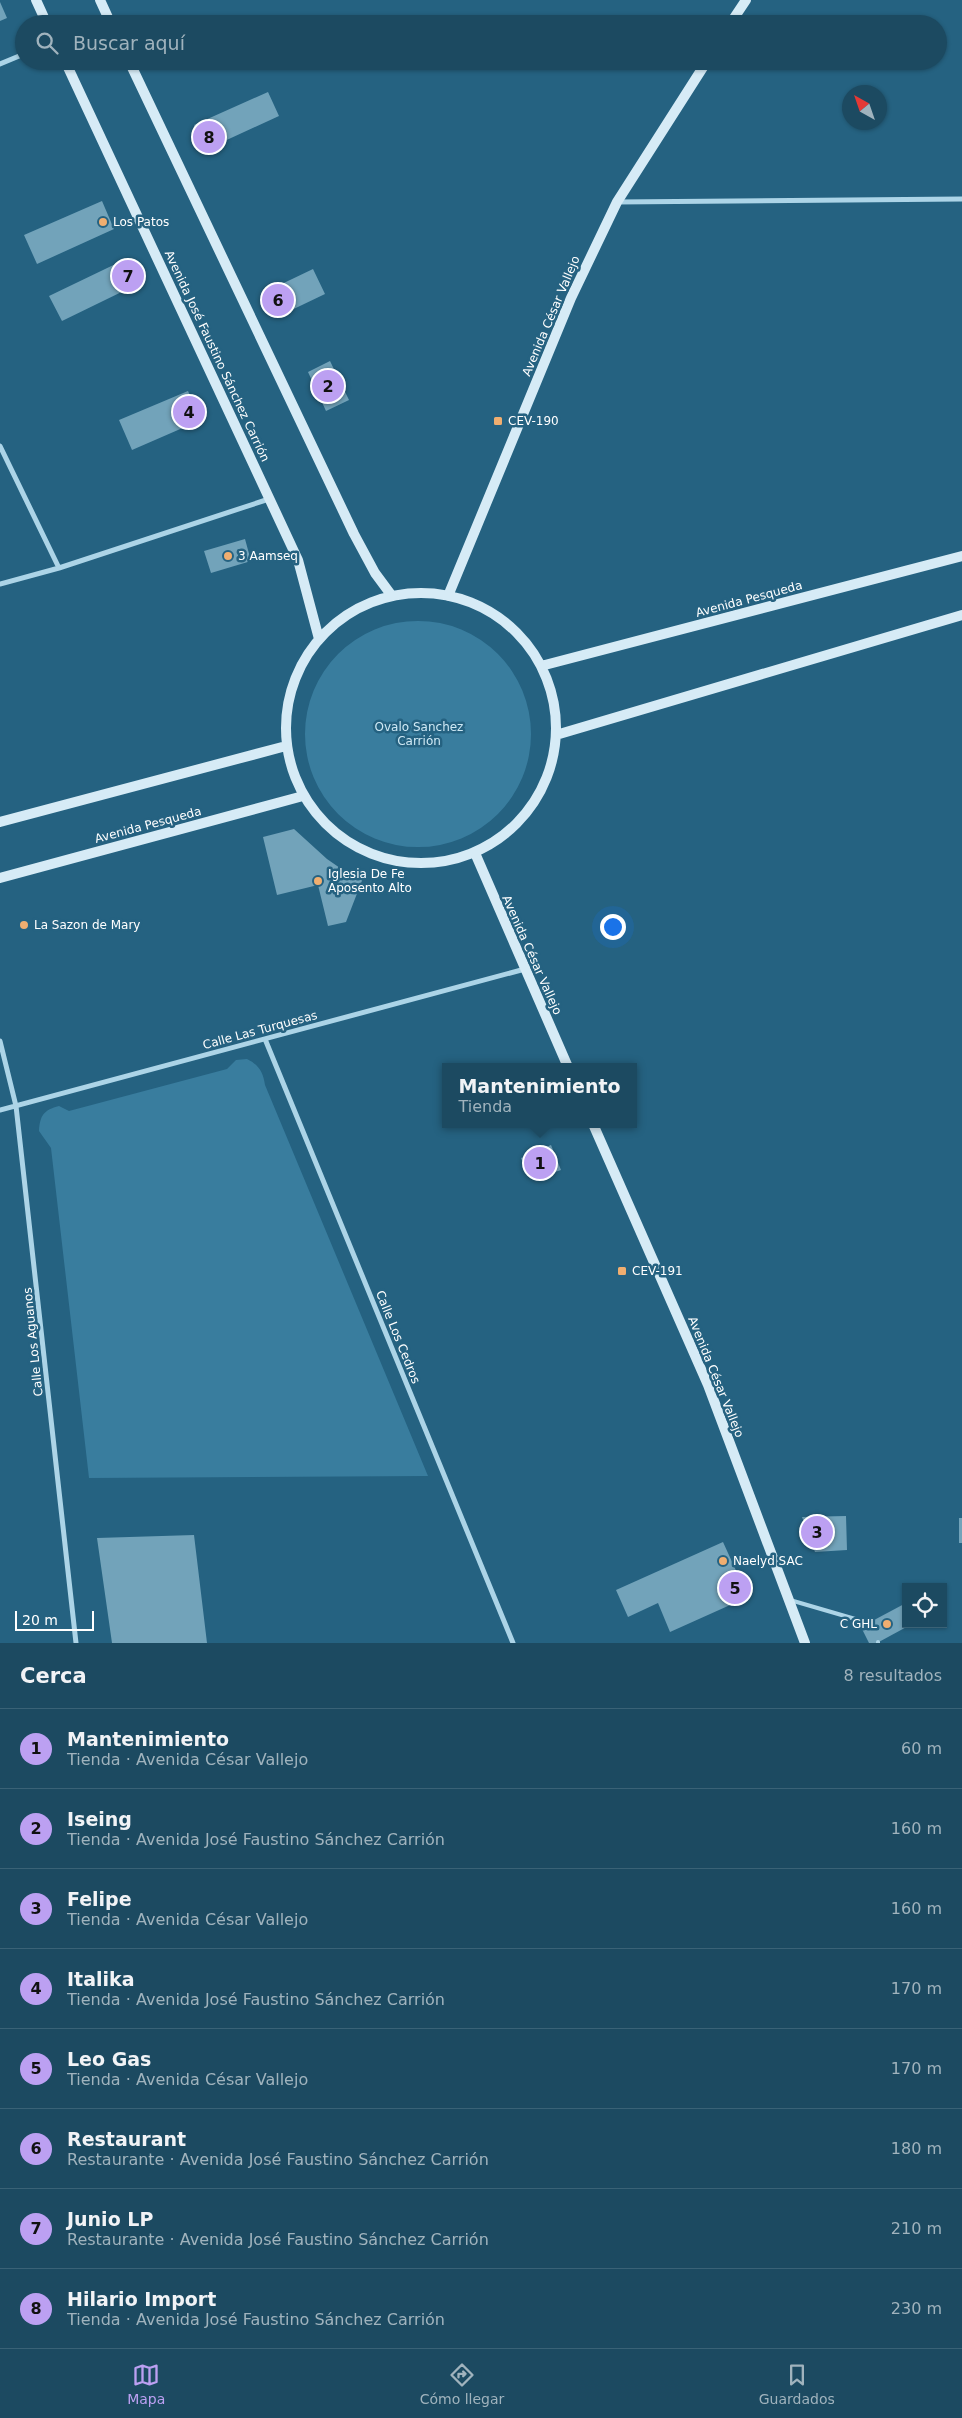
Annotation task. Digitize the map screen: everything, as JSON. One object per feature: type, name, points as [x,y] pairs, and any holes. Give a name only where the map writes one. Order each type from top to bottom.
[{"type":"main road","points":[[36,0],[44,15]]},
{"type":"main road","points":[[100,0],[107,15]]},
{"type":"main road","points":[[736,15],[746,0]]},
{"type":"main road","name":"Avenida José Faustino Sánchez Carrión","points":[[69,70],[298,560],[319,639]]},
{"type":"main road","points":[[133,70],[354,534],[375,573],[392,596]]},
{"type":"main road","name":"Avenida César Vallejo","points":[[448,596],[571,298],[617,202],[700,70]]},
{"type":"main road","name":"Avenida Pesqueda","points":[[541,666],[962,556]]},
{"type":"main road","points":[[420,593],[448,596],[486,609],[518,633],[541,666],[553,699],[556,735],[551,765],[540,793],[523,817],[508,831],[475,853],[436,863],[397,862],[360,850],[328,827],[303,796],[292,772],[286,746],[286,717],[292,689],[303,663],[319,639],[348,615],[365,606],[392,596],[420,593]]},
{"type":"main road","points":[[556,735],[962,614]]},
{"type":"main road","points":[[0,822],[286,746]]},
{"type":"main road","name":"Avenida Pesqueda","points":[[0,878],[303,796]]},
{"type":"main road","name":"Avenida César Vallejo","points":[[475,853],[566,1063]]},
{"type":"main road","name":"Avenida César Vallejo","points":[[595,1128],[708,1385],[805,1643]]},
{"type":"street","points":[[0,64],[15,58]]},
{"type":"street","points":[[617,202],[962,199]]},
{"type":"street","points":[[0,446],[59,568]]},
{"type":"street","points":[[0,584],[59,568],[269,498]]},
{"type":"street","name":"Calle Las Turquesas","points":[[0,1110],[525,969]]},
{"type":"street","name":"Calle Los Cedros","points":[[265,1039],[513,1643]]},
{"type":"street","name":"Calle Los Aguanos","points":[[0,1040],[16,1106],[76,1643]]},
{"type":"lane","points":[[788,1599],[869,1623]]},
{"type":"green space","name":"Ovalo Sanchez Carrión","points":[[418,621],[440,623],[471,634],[498,654],[518,681],[529,712],[531,734],[529,756],[518,787],[498,814],[471,834],[440,845],[418,847],[396,845],[365,834],[338,814],[318,787],[307,756],[305,734],[307,712],[318,681],[338,654],[365,634],[396,623]]},
{"type":"green space","points":[[247,1059],[255,1064],[262,1073],[265,1085],[428,1476],[89,1478],[51,1148],[39,1131],[40,1121],[46,1111],[59,1106],[69,1111],[227,1069],[236,1060]]},
{"type":"building","points":[[0,2],[7,18],[0,21]]},
{"type":"building","points":[[268,92],[279,116],[205,150],[194,125]]},
{"type":"building","points":[[102,201],[114,229],[37,264],[24,235]]},
{"type":"building","points":[[128,258],[140,283],[62,321],[49,296]]},
{"type":"building","points":[[313,269],[325,294],[277,317],[265,292]]},
{"type":"building","points":[[330,361],[349,400],[326,411],[308,372]]},
{"type":"building","points":[[188,391],[201,420],[132,450],[119,420]]},
{"type":"building","name":"3 Aamseq","points":[[245,539],[251,561],[211,573],[204,551]]},
{"type":"building","name":"Iglesia De Fe Aposento Alto","points":[[294,829],[327,859],[340,868],[363,878],[346,922],[328,926],[318,885],[277,895],[263,837]]},
{"type":"building","points":[[551,1145],[561,1170],[552,1173],[525,1169],[521,1158]]},
{"type":"building","points":[[846,1516],[847,1550],[815,1552],[802,1517]]},
{"type":"building","points":[[959,1518],[962,1518],[962,1543],[959,1543]]},
{"type":"building","points":[[194,1535],[207,1643],[112,1643],[97,1538]]},
{"type":"building","points":[[723,1542],[748,1597],[670,1632],[658,1603],[628,1617],[616,1590]]},
{"type":"building","name":"C GHL","points":[[902,1605],[902,1628],[905,1628],[877,1643],[869,1643],[861,1627]]},
{"type":"place","name":"Hilario Import","points":[[209,137]]},
{"type":"place","name":"Los Patos","points":[[103,222]]},
{"type":"place","name":"Junio LP","points":[[128,276]]},
{"type":"place","name":"Restaurant","points":[[278,300]]},
{"type":"place","name":"Iseing","points":[[328,386]]},
{"type":"place","name":"Italika","points":[[189,412]]},
{"type":"place","name":"CEV-190","points":[[498,421]]},
{"type":"place","name":"3 Aamseq","points":[[228,556]]},
{"type":"place","name":"Iglesia De Fe Aposento Alto","points":[[318,881]]},
{"type":"place","name":"La Sazon de Mary","points":[[24,925]]},
{"type":"place","name":"Mantenimiento","points":[[540,1163]]},
{"type":"place","name":"CEV-191","points":[[622,1271]]},
{"type":"place","name":"Felipe","points":[[817,1532]]},
{"type":"place","name":"Naelyd SAC","points":[[723,1561]]},
{"type":"place","name":"Leo Gas","points":[[735,1588]]},
{"type":"place","name":"C GHL","points":[[887,1624]]}]
